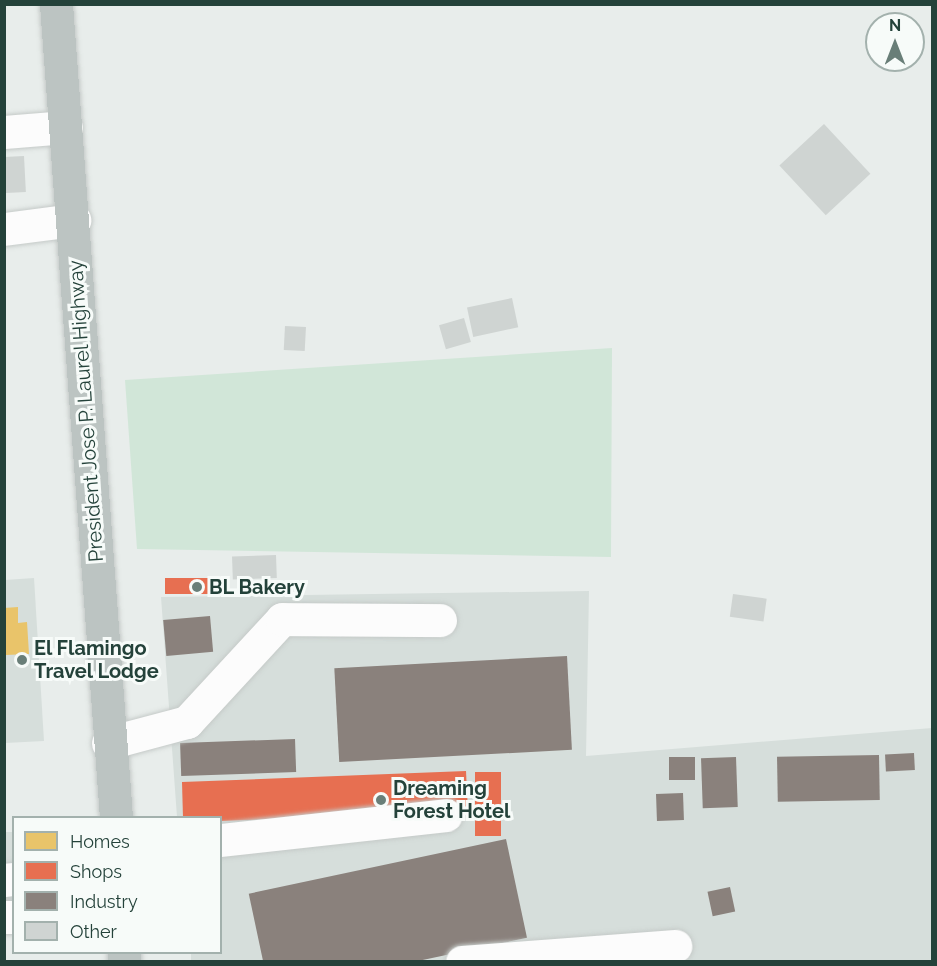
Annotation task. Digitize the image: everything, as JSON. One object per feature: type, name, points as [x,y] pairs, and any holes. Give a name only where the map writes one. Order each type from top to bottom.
[{"type":"highway","name":"President Jose P. Laurel Highway","points":[[56,4],[74,220],[108,743],[116,816]]},
{"type":"street","points":[[4,132],[66,127]]},
{"type":"street","points":[[4,229],[74,220]]},
{"type":"street","points":[[108,743],[187,722],[282,619],[440,621]]},
{"type":"street","points":[[222,840],[446,815]]},
{"type":"street","points":[[462,962],[675,946]]},
{"type":"shaded area","name":"El Flamingo Travel Lodge","points":[[34,578],[44,741],[5,743],[5,580]]},
{"type":"shaded area","points":[[589,591],[586,756],[932,728],[932,961],[191,961],[191,954],[222,954],[222,816],[177,816],[161,597]]},
{"type":"shaded area","points":[[4,832],[12,832],[12,909],[4,909]]},
{"type":"green space","points":[[612,348],[611,557],[137,549],[125,380]]},
{"type":"building: Homes","points":[[18,607],[18,623],[27,622],[29,654],[6,655],[4,608]]},
{"type":"building: Shops","name":"BL Bakery","points":[[165,578],[229,578],[229,594],[165,594]]},
{"type":"building: Shops","points":[[466,771],[468,812],[222,821],[222,816],[183,816],[182,782]]},
{"type":"building: Shops","points":[[475,772],[501,772],[501,836],[475,836]]},
{"type":"building: Industry","points":[[210,616],[213,652],[166,656],[163,620]]},
{"type":"building: Industry","points":[[567,656],[572,750],[339,762],[334,668]]},
{"type":"building: Industry","points":[[295,739],[296,772],[181,776],[180,743]]},
{"type":"building: Industry","points":[[914,753],[915,770],[886,771],[885,755]]},
{"type":"building: Industry","points":[[879,755],[880,800],[778,802],[777,757]]},
{"type":"building: Industry","points":[[669,757],[695,757],[695,780],[669,780]]},
{"type":"building: Industry","points":[[736,757],[738,807],[703,808],[701,758]]},
{"type":"building: Industry","points":[[683,793],[684,820],[657,821],[656,794]]},
{"type":"building: Industry","points":[[506,839],[527,938],[413,962],[263,962],[249,894]]},
{"type":"building: Industry","points":[[730,887],[735,911],[713,916],[708,892]]},
{"type":"building: Other","points":[[824,124],[870,174],[826,215],[779,166]]},
{"type":"building: Other","points":[[24,156],[26,192],[6,193],[4,157]]},
{"type":"building: Other","points":[[512,298],[518,327],[473,337],[467,308]]},
{"type":"building: Other","points":[[464,318],[471,342],[446,349],[439,325]]},
{"type":"building: Other","points":[[285,326],[306,327],[305,351],[284,350]]},
{"type":"building: Other","points":[[276,555],[277,578],[233,580],[232,557]]},
{"type":"building: Other","points":[[733,594],[767,599],[763,622],[730,617]]},
{"type":"place","name":"BL Bakery","points":[[197,587]]},
{"type":"place","name":"El Flamingo Travel Lodge","points":[[22,660]]},
{"type":"place","name":"Dreaming Forest Hotel","points":[[381,800]]}]
